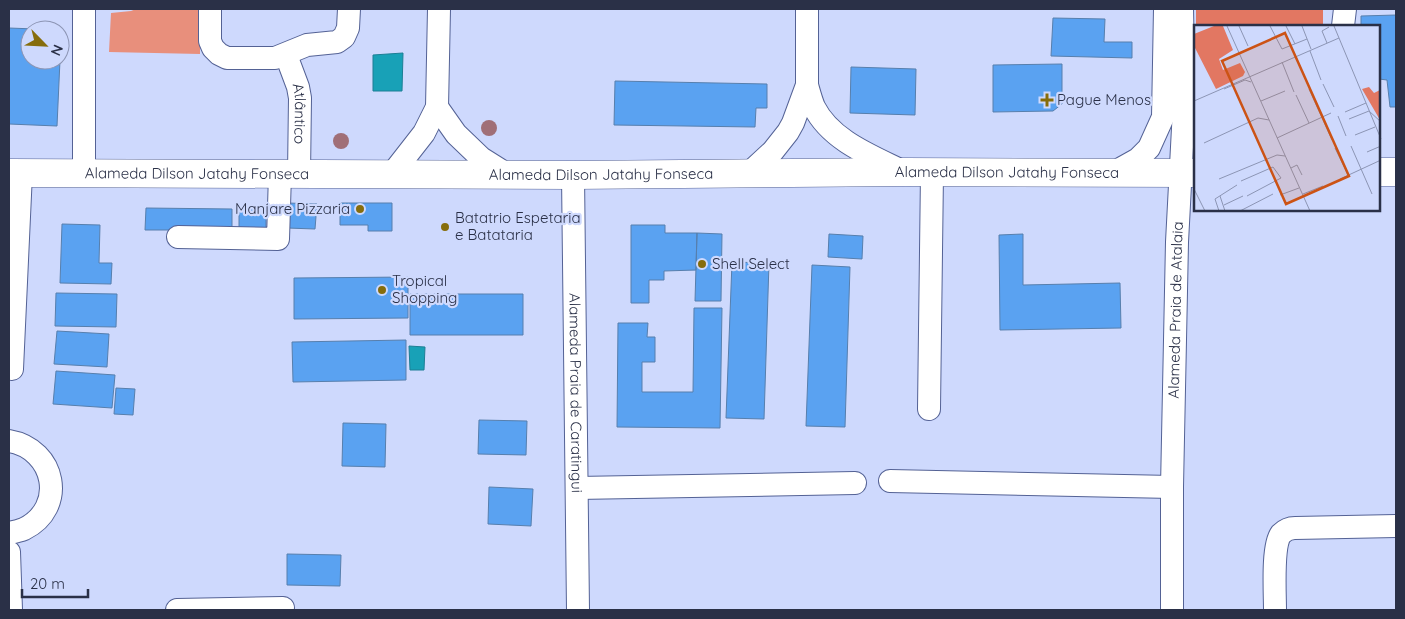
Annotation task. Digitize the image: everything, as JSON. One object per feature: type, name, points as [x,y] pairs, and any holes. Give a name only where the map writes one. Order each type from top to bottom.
[{"type":"main road","name":"Alameda Dilson Jatahy Fonseca","points":[[15,173],[573,176],[905,172],[1188,173]]},
{"type":"main road","points":[[1380,172],[1396,172]]},
{"type":"street","points":[[84,9],[84,172]]},
{"type":"street","points":[[210,9],[210,41],[213,48],[227,58],[275,58],[307,45],[337,42],[344,37],[348,28],[349,9]]},
{"type":"street","points":[[392,174],[424,132],[437,107],[439,9]]},
{"type":"street","points":[[748,174],[773,151],[793,123],[806,85],[807,9]]},
{"type":"street","points":[[1113,173],[1138,159],[1149,148],[1163,117],[1165,9]]},
{"type":"street","name":"Alameda Praia de Atalaia","points":[[1172,610],[1172,487],[1177,242],[1188,173],[1184,109],[1182,9]]},
{"type":"street","points":[[1343,25],[1345,9]]},
{"type":"street","name":"Atlântico","points":[[178,237],[278,239],[300,98],[298,87],[286,55]]},
{"type":"street","points":[[806,85],[814,107],[828,126],[849,144],[905,172]]},
{"type":"street","points":[[437,107],[456,134],[481,158],[508,175]]},
{"type":"street","points":[[12,369],[15,173]]},
{"type":"street","points":[[929,410],[932,173]]},
{"type":"street","name":"Alameda Praia de Caratingui","points":[[573,176],[578,610]]},
{"type":"street","points":[[9,441],[25,445],[37,454],[46,466],[51,480],[50,495],[45,510],[35,522],[23,530],[9,533]]},
{"type":"street","points":[[890,482],[1172,487]]},
{"type":"street","points":[[577,488],[855,483]]},
{"type":"street","points":[[1275,610],[1276,547],[1282,533],[1295,528],[1396,526]]},
{"type":"street","points":[[9,552],[10,610]]},
{"type":"street","points":[[178,610],[283,608]]},
{"type":"shaded area","points":[[136,9],[200,9],[200,54],[109,52],[111,13]]},
{"type":"shaded area","points":[[1196,9],[1323,9],[1323,25],[1196,25]]},
{"type":"shaded area","points":[[403,53],[402,91],[373,91],[373,55]]},
{"type":"shaded area","points":[[409,346],[425,347],[424,370],[410,370]]},
{"type":"building","points":[[1396,15],[1396,107],[1390,107],[1387,80],[1380,79],[1380,25],[1361,25],[1361,16]]},
{"type":"building","points":[[1053,18],[1105,19],[1104,42],[1132,42],[1132,58],[1051,56]]},
{"type":"building","points":[[9,28],[20,28],[20,70],[60,70],[57,126],[9,124]]},
{"type":"building","points":[[1062,64],[1062,104],[1053,111],[993,112],[993,65]]},
{"type":"building","points":[[851,67],[916,69],[915,115],[850,113]]},
{"type":"building","points":[[615,81],[767,84],[767,108],[756,108],[755,127],[614,125]]},
{"type":"building","points":[[288,203],[317,204],[315,229],[287,228]]},
{"type":"building","points":[[340,203],[392,203],[392,231],[368,231],[368,225],[340,225]]},
{"type":"building","points":[[146,208],[232,209],[232,230],[145,230]]},
{"type":"building","points":[[239,208],[266,208],[266,229],[239,229]]},
{"type":"building","points":[[62,224],[100,225],[99,263],[112,263],[111,284],[60,283]]},
{"type":"building","points":[[631,225],[665,225],[665,233],[697,233],[696,270],[664,271],[664,280],[649,280],[649,303],[631,303]]},
{"type":"building","points":[[697,233],[722,234],[721,301],[695,301]]},
{"type":"building","points":[[829,234],[863,236],[862,259],[828,257]]},
{"type":"building","points":[[1023,234],[1023,285],[1120,283],[1121,328],[1000,330],[999,235]]},
{"type":"building","points":[[732,262],[769,263],[764,419],[726,418]]},
{"type":"building","points":[[812,265],[850,267],[845,427],[806,426]]},
{"type":"building","points":[[408,277],[408,318],[294,319],[294,278]]},
{"type":"building","points":[[56,293],[117,294],[116,327],[55,326]]},
{"type":"building","points":[[410,294],[523,294],[523,335],[410,335]]},
{"type":"building","points":[[694,308],[722,308],[720,428],[617,427],[618,323],[648,323],[647,337],[655,337],[655,362],[642,362],[642,392],[693,392]]},
{"type":"building","points":[[57,331],[109,334],[107,367],[54,364]]},
{"type":"building","points":[[406,340],[406,380],[293,382],[292,342]]},
{"type":"building","points":[[56,371],[115,375],[112,408],[53,404]]},
{"type":"building","points":[[116,388],[135,389],[133,415],[114,414]]},
{"type":"building","points":[[479,420],[527,421],[526,455],[478,454]]},
{"type":"building","points":[[343,423],[386,424],[385,467],[342,466]]},
{"type":"building","points":[[489,487],[533,489],[531,526],[488,524]]},
{"type":"building","points":[[287,554],[341,555],[340,586],[287,585]]},
{"type":"place","name":"Pague Menos","points":[[1047,100]]},
{"type":"place","name":"Manjare Pizzaria","points":[[360,209]]},
{"type":"place","name":"Batatrio Espetaria e Batataria","points":[[445,227]]},
{"type":"place","name":"Shell Select","points":[[702,264]]},
{"type":"place","name":"Tropical Shopping","points":[[382,290]]}]
